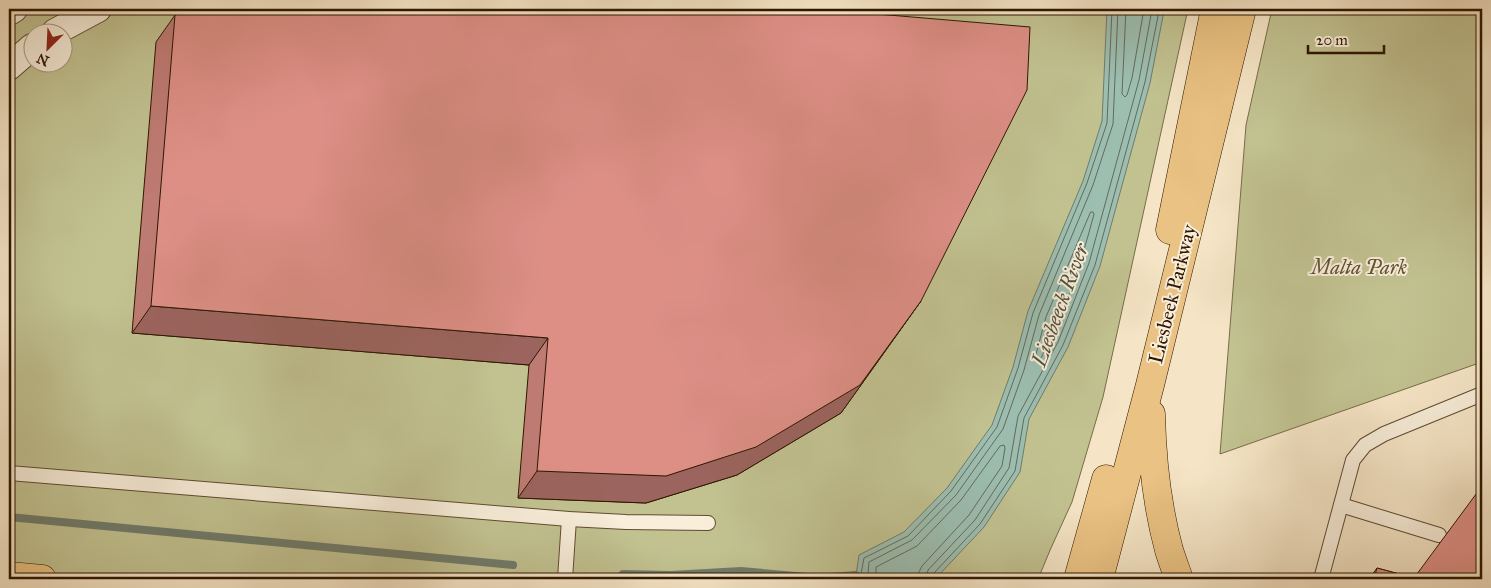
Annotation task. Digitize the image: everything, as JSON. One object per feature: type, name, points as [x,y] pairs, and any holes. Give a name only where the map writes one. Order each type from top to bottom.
[{"type":"main road","name":"Liesbeek Parkway","points":[[1078,579],[1161,273],[1215,9]]},
{"type":"main road","name":"Liesbeek Parkway","points":[[1099,579],[1150,385],[1242,9]]},
{"type":"main road","points":[[1150,385],[1152,445],[1156,484],[1169,551],[1179,579]]},
{"type":"main road","points":[[1060,579],[1108,469]]},
{"type":"main road","points":[[9,576],[42,579]]},
{"type":"street","points":[[9,12],[14,9]]},
{"type":"street","points":[[72,23],[98,9]]},
{"type":"street","points":[[9,67],[22,56]]},
{"type":"lane","points":[[1321,579],[1353,460],[1365,445],[1384,434],[1482,394]]},
{"type":"lane","points":[[9,472],[569,519],[708,523]]},
{"type":"lane","points":[[1341,505],[1439,535]]},
{"type":"lane","points":[[565,579],[569,519]]},
{"type":"green space","points":[[9,9],[1188,9],[1103,397],[1072,502],[1038,579],[9,579]]},
{"type":"green space","name":"Malta Park","points":[[1272,9],[1482,9],[1482,362],[1220,454],[1246,125]]},
{"type":"water","name":"Liesbeeck River","points":[[1107,9],[1162,9],[1163,16],[1150,83],[1100,266],[1068,347],[1029,419],[1020,472],[984,527],[937,579],[859,579],[856,575],[859,555],[904,532],[947,488],[992,425],[1013,367],[1028,311],[1083,181],[1102,121]]},
{"type":"building","points":[[186,9],[818,9],[1030,27],[1027,90],[921,301],[860,385],[756,447],[666,476],[537,471],[548,338],[151,306],[175,15]]},
{"type":"building","points":[[1482,486],[1482,579],[1374,579],[1377,568],[1414,578]]},
{"type":"waterway","points":[[9,517],[513,565]]},
{"type":"waterway","points":[[623,574],[671,575],[741,571],[818,578],[856,575],[861,579]]}]
